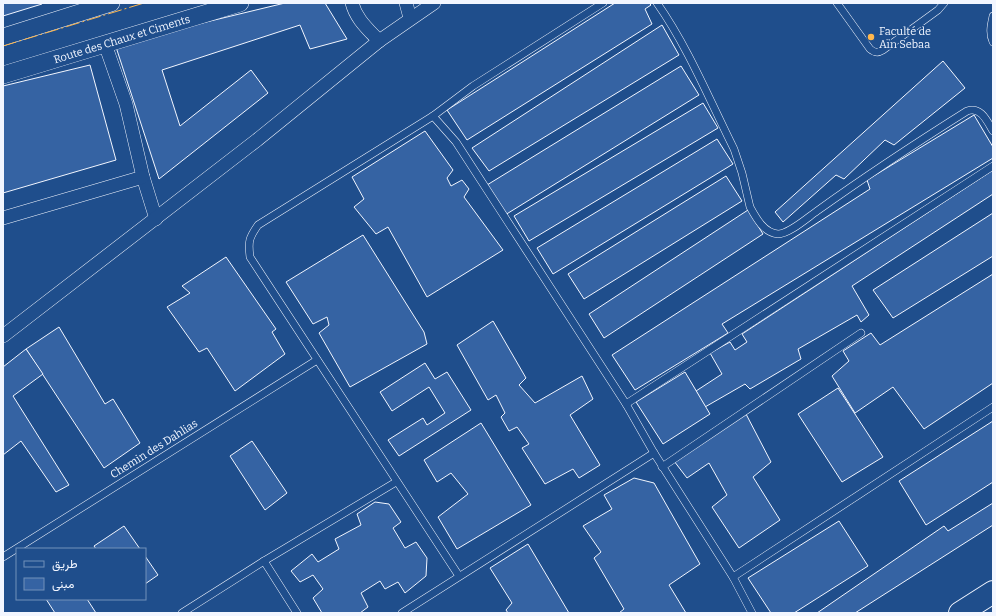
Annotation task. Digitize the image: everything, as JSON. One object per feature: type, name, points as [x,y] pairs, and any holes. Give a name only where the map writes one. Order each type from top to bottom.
[{"type":"highway","points":[[960,613],[993,592]]},
{"type":"street","points":[[3,37],[74,11],[111,3]]},
{"type":"street","name":"Route des Chaux et Ciments","points":[[3,75],[240,3]]},
{"type":"street","points":[[352,3],[355,13],[359,19],[379,41]]},
{"type":"street","points":[[406,3],[410,18]]},
{"type":"street","points":[[3,336],[257,140],[379,41],[410,18],[434,3]]},
{"type":"street","points":[[105,44],[126,104],[143,177],[156,219]]},
{"type":"street","points":[[3,218],[143,177]]},
{"type":"lane","points":[[459,576],[250,257],[250,237],[258,225],[433,116],[473,86],[603,3]]},
{"type":"lane","points":[[658,3],[687,52],[734,149],[753,212],[765,228],[772,232],[779,234],[789,231],[836,197],[967,111],[979,111],[984,116],[993,131]]},
{"type":"lane","points":[[837,3],[870,49],[876,53],[883,50],[938,10],[944,3]]},
{"type":"lane","points":[[993,16],[990,26],[991,38],[993,42]]},
{"type":"lane","points":[[433,116],[456,142],[626,404],[662,467],[733,577],[752,613]]},
{"type":"lane","points":[[626,404],[993,166]]},
{"type":"lane","points":[[662,467],[861,333]]},
{"type":"lane","name":"Chemin des Dahlias","points":[[17,548],[317,360]]},
{"type":"lane","points":[[733,577],[993,407]]},
{"type":"lane","points":[[402,613],[654,453]]},
{"type":"lane","points":[[182,613],[264,561],[396,482]]},
{"type":"lane","name":"Chemin des Dahlias","points":[[3,557],[16,549]]},
{"type":"lane","points":[[264,561],[297,613]]},
{"type":"building","points":[[3,3],[42,3],[42,4],[3,16]]},
{"type":"building","points":[[285,3],[325,3],[347,39],[310,49],[300,25],[162,70],[180,126],[251,70],[268,93],[159,179],[115,44]]},
{"type":"building","points":[[615,3],[649,3],[651,5],[645,9],[652,24],[467,140],[447,110]]},
{"type":"building","points":[[662,25],[679,55],[489,171],[472,148]]},
{"type":"building","points":[[943,61],[965,88],[894,145],[885,140],[844,179],[836,175],[783,222],[775,212]]},
{"type":"building","points":[[90,65],[116,160],[3,193],[3,86]]},
{"type":"building","points":[[681,66],[699,95],[505,215],[487,185]]},
{"type":"building","points":[[703,103],[718,128],[529,241],[514,216]]},
{"type":"building","points":[[974,115],[993,147],[993,158],[722,324],[728,333],[635,390],[612,355],[870,189],[867,180]]},
{"type":"building","points":[[425,131],[453,170],[447,178],[451,186],[462,180],[469,189],[464,197],[503,250],[427,297],[388,227],[376,234],[354,207],[364,199],[352,177]]},
{"type":"building","points":[[717,139],[733,164],[553,274],[537,248]]},
{"type":"building","points":[[993,170],[993,194],[852,286],[869,315],[861,322],[857,315],[798,349],[801,359],[750,389],[745,384],[705,407],[696,391],[722,374],[710,353],[730,342],[735,350],[747,342],[742,334]]},
{"type":"building","points":[[726,176],[742,201],[584,299],[568,274]]},
{"type":"building","points":[[748,210],[763,234],[604,338],[589,314]]},
{"type":"building","points":[[993,213],[993,256],[893,318],[873,290]]},
{"type":"building","points":[[363,235],[424,332],[427,344],[350,387],[319,333],[329,325],[327,317],[313,324],[286,282]]},
{"type":"building","points":[[226,257],[276,329],[272,332],[285,354],[235,391],[207,348],[199,352],[167,307],[190,293],[182,286]]},
{"type":"building","points":[[993,274],[993,383],[924,429],[893,387],[855,413],[832,376],[849,361],[843,351],[871,333],[880,345]]},
{"type":"building","points":[[493,321],[526,378],[519,385],[535,403],[582,376],[593,399],[570,415],[600,465],[579,478],[573,469],[545,484],[522,448],[529,444],[517,427],[509,431],[501,417],[505,413],[496,395],[488,400],[457,345]]},
{"type":"building","points":[[59,327],[105,404],[113,399],[140,443],[104,468],[26,349]]},
{"type":"building","points":[[26,349],[43,374],[13,396],[69,485],[56,492],[21,441],[3,455],[3,367]]},
{"type":"building","points":[[425,363],[435,379],[447,372],[471,410],[399,456],[388,440],[423,418],[427,425],[445,413],[429,387],[392,411],[380,392]]},
{"type":"building","points":[[685,372],[710,414],[663,444],[636,402]]},
{"type":"building","points":[[838,388],[883,457],[842,482],[798,414]]},
{"type":"building","points":[[746,414],[771,462],[753,477],[780,520],[739,548],[712,507],[727,495],[709,463],[687,478],[674,461]]},
{"type":"building","points":[[993,421],[993,482],[926,525],[899,481]]},
{"type":"building","points":[[481,423],[531,505],[457,549],[438,517],[468,494],[451,473],[437,482],[424,460]]},
{"type":"building","points":[[252,441],[287,493],[265,510],[230,456]]},
{"type":"building","points":[[634,478],[654,483],[700,564],[669,585],[686,613],[619,613],[624,609],[594,558],[601,552],[583,526],[612,509],[604,495]]},
{"type":"building","points":[[375,502],[389,504],[401,522],[393,528],[405,548],[416,542],[427,558],[426,576],[405,593],[398,582],[385,589],[380,581],[361,593],[368,607],[360,613],[322,613],[313,598],[323,589],[313,575],[300,582],[291,571],[312,554],[318,562],[339,549],[335,539],[361,525],[357,514]]},
{"type":"building","points":[[993,503],[993,525],[855,613],[817,613],[944,526],[948,531]]},
{"type":"building","points":[[839,521],[868,566],[794,613],[771,613],[748,578]]},
{"type":"building","points":[[124,526],[139,548],[95,548],[94,546]]},
{"type":"building","points":[[528,544],[569,613],[508,613],[506,610],[512,603],[490,568]]},
{"type":"building","points":[[146,557],[158,575],[146,583]]},
{"type":"building","points":[[47,600],[88,600],[96,613],[55,613]]},
{"type":"power","points":[[3,46],[144,3]]},
{"type":"place","name":"Faculté de Aïn Sebaa","points":[[871,37]]}]
